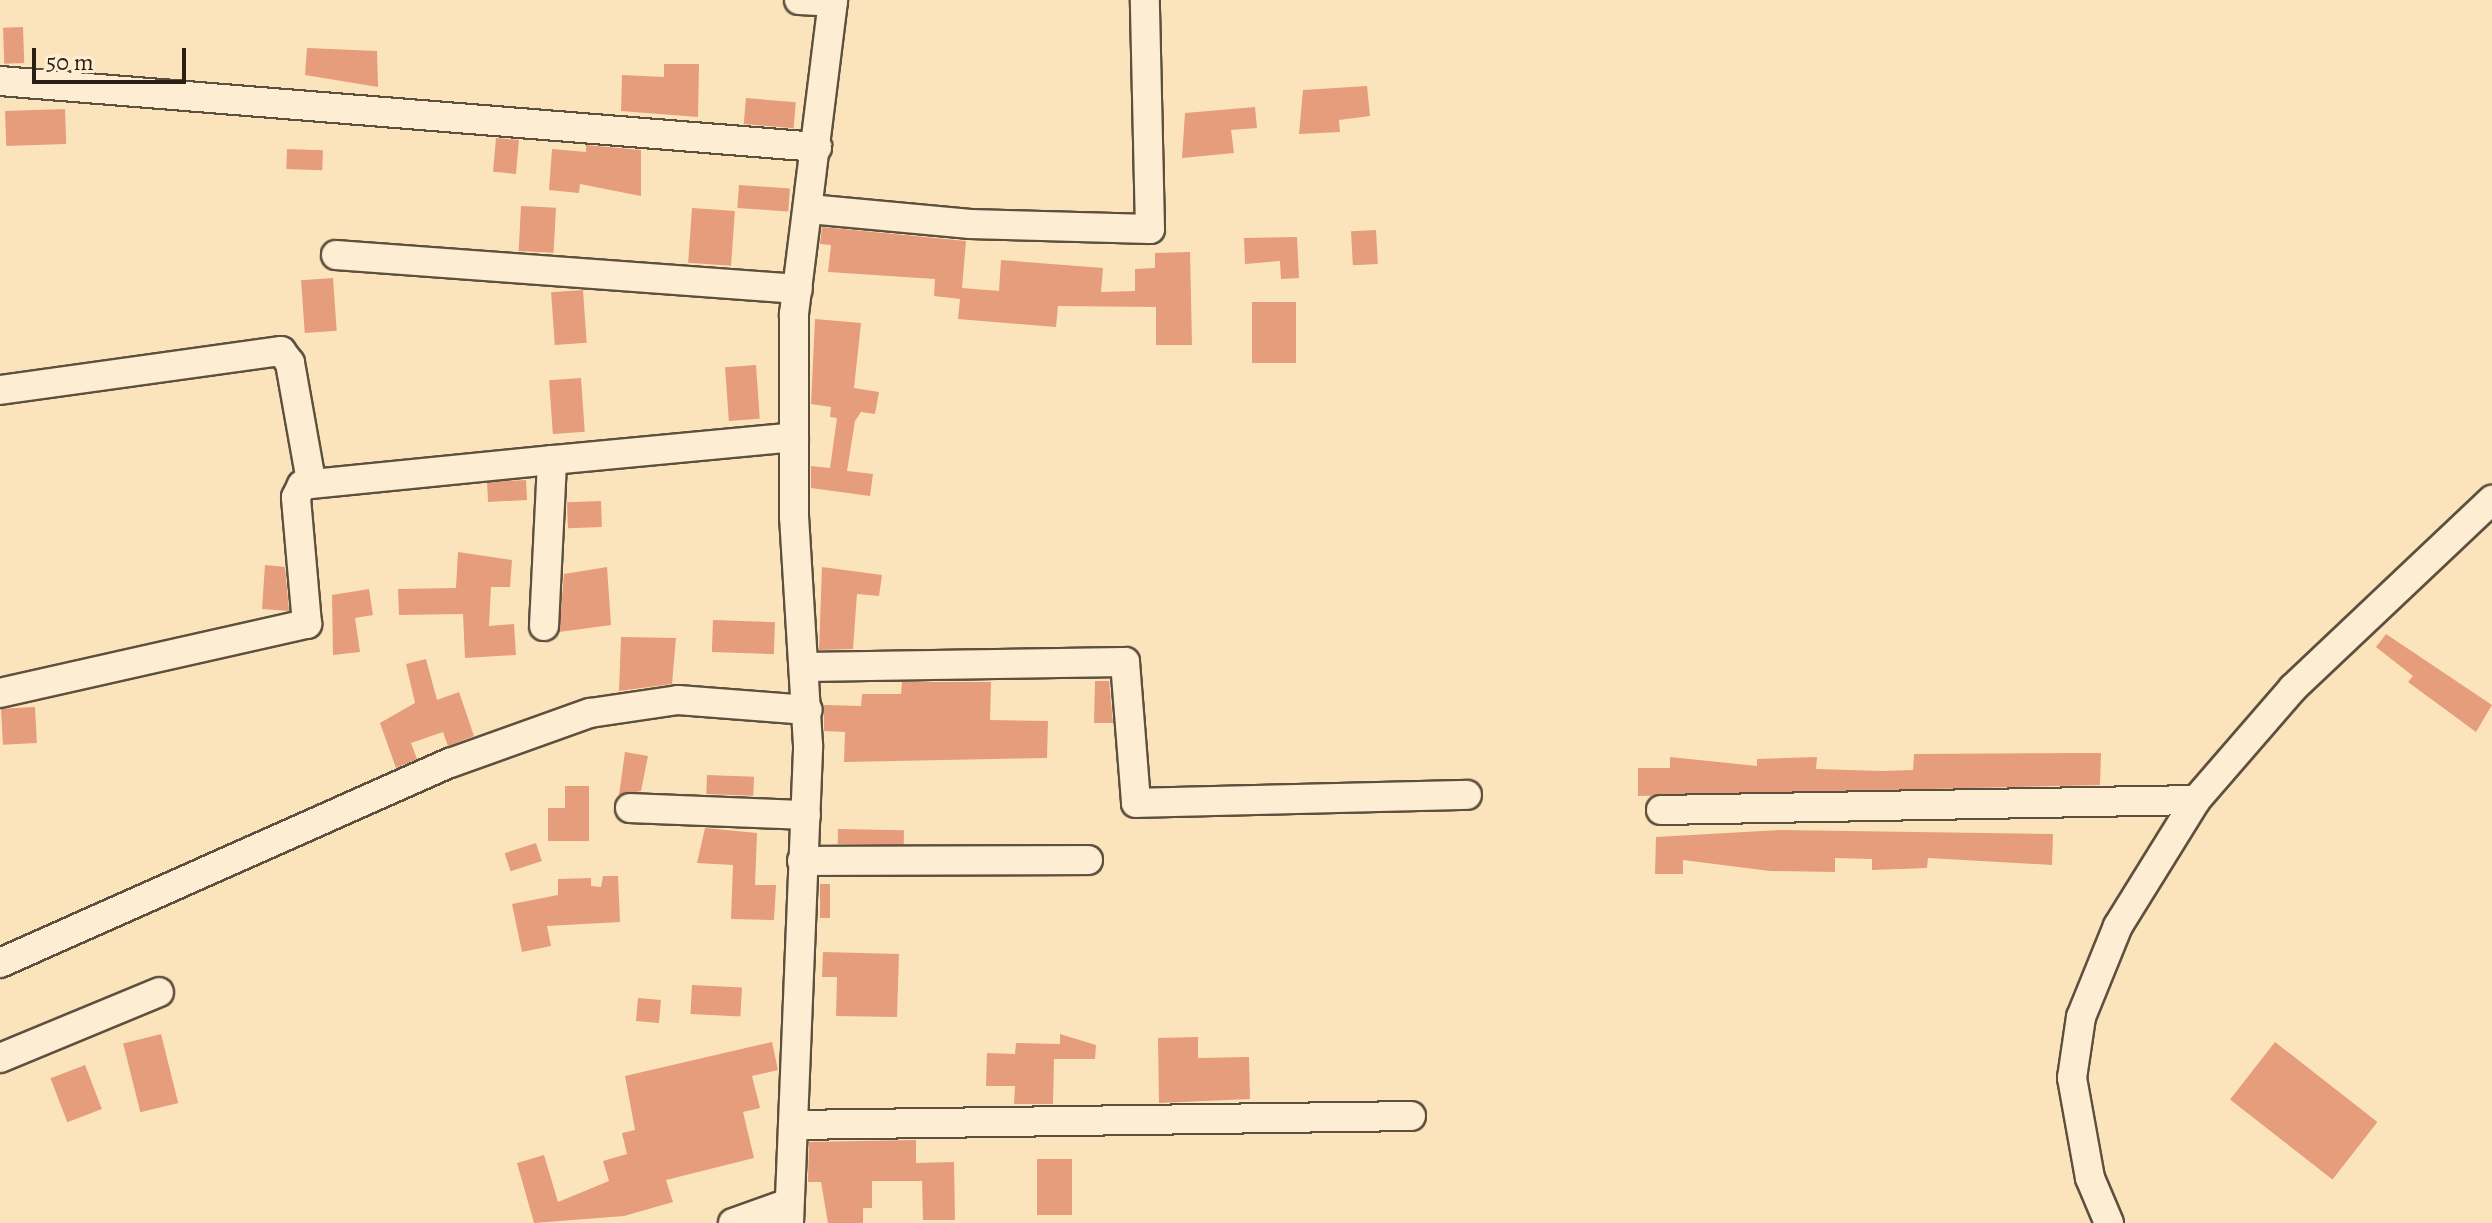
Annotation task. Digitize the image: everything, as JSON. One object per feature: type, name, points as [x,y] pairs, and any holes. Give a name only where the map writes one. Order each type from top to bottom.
[{"type":"street","points":[[733,1223],[789,1213],[808,710],[794,437],[798,289],[833,1],[799,0]]},
{"type":"street","points":[[809,209],[970,224],[1150,229],[1145,0]]},
{"type":"street","points":[[0,81],[817,147]]},
{"type":"street","points":[[336,255],[798,289]]},
{"type":"street","points":[[0,390],[281,351],[290,363],[311,481]]},
{"type":"street","points":[[0,693],[307,624],[296,497],[311,481],[794,437]]},
{"type":"street","points":[[544,626],[552,460]]},
{"type":"street","points":[[2109,1223],[2078,1130],[2072,1078],[2081,1017],[2118,926],[2196,800],[2293,688],[2492,500]]},
{"type":"street","points":[[804,667],[1125,662],[1136,803],[1467,795]]},
{"type":"street","points":[[0,963],[450,763],[590,713],[678,700],[808,710]]},
{"type":"street","points":[[1661,810],[2196,800]]},
{"type":"street","points":[[630,808],[806,815]]},
{"type":"street","points":[[802,861],[1088,860]]},
{"type":"street","points":[[0,1058],[159,992]]},
{"type":"street","points":[[793,1125],[1411,1116]]},
{"type":"building","points":[[23,27],[24,63],[4,64],[3,28]]},
{"type":"building","points":[[307,48],[377,51],[378,87],[305,75]]},
{"type":"building","points":[[664,64],[699,64],[698,117],[621,111],[622,75],[664,77]]},
{"type":"building","points":[[1367,86],[1370,116],[1339,120],[1340,132],[1299,134],[1303,90]]},
{"type":"building","points":[[746,98],[796,102],[794,128],[744,124]]},
{"type":"building","points":[[1255,107],[1257,128],[1231,130],[1234,153],[1182,158],[1185,113]]},
{"type":"building","points":[[65,109],[66,144],[6,146],[5,111]]},
{"type":"building","points":[[496,138],[519,140],[516,174],[493,172]]},
{"type":"building","points":[[586,145],[641,150],[641,196],[580,184],[579,193],[549,190],[552,149],[586,152]]},
{"type":"building","points":[[287,149],[323,150],[322,170],[286,169]]},
{"type":"building","points":[[739,185],[790,189],[788,212],[737,208]]},
{"type":"building","points":[[521,206],[556,208],[554,253],[519,251]]},
{"type":"building","points":[[692,208],[735,211],[731,266],[688,263]]},
{"type":"building","points":[[822,227],[966,241],[962,288],[999,291],[1001,260],[1103,268],[1101,292],[1135,291],[1135,269],[1155,268],[1155,253],[1190,252],[1192,345],[1156,345],[1156,307],[1058,306],[1056,327],[958,319],[960,299],[934,296],[935,279],[828,272],[831,245],[820,244]]},
{"type":"building","points":[[1376,230],[1378,264],[1353,265],[1351,231]]},
{"type":"building","points":[[1297,237],[1299,278],[1281,279],[1280,261],[1245,264],[1244,238]]},
{"type":"building","points":[[333,278],[337,331],[305,333],[301,280]]},
{"type":"building","points":[[583,290],[587,343],[555,345],[551,292]]},
{"type":"building","points":[[1252,302],[1296,302],[1296,363],[1252,363]]},
{"type":"building","points":[[815,319],[861,323],[854,388],[879,392],[875,414],[861,412],[855,421],[847,471],[873,474],[870,496],[811,488],[811,466],[830,468],[837,418],[830,417],[831,407],[811,404]]},
{"type":"building","points":[[756,365],[760,419],[729,421],[725,367]]},
{"type":"building","points":[[581,378],[585,432],[553,434],[549,380]]},
{"type":"building","points":[[526,480],[527,500],[488,502],[487,482]]},
{"type":"building","points":[[601,501],[602,527],[568,528],[567,502]]},
{"type":"building","points":[[458,552],[512,560],[510,587],[491,587],[489,626],[514,624],[516,655],[465,658],[463,614],[399,615],[398,589],[456,588]]},
{"type":"building","points":[[265,565],[285,567],[289,611],[262,609]]},
{"type":"building","points":[[607,567],[611,625],[559,632],[564,574]]},
{"type":"building","points":[[822,567],[882,575],[879,596],[857,594],[853,649],[819,650]]},
{"type":"building","points":[[369,589],[373,615],[355,618],[360,652],[333,655],[332,595]]},
{"type":"building","points":[[713,620],[775,622],[774,654],[712,652]]},
{"type":"building","points":[[2386,634],[2492,705],[2476,732],[2408,682],[2413,676],[2376,647]]},
{"type":"building","points":[[621,637],[676,638],[672,684],[619,691]]},
{"type":"building","points":[[426,659],[437,700],[459,692],[474,736],[448,746],[443,732],[411,743],[417,759],[396,768],[380,723],[415,703],[406,664]]},
{"type":"building","points":[[1095,681],[1109,681],[1113,723],[1094,723]]},
{"type":"building","points":[[902,682],[991,682],[990,720],[1048,721],[1047,758],[844,762],[845,732],[824,731],[824,705],[861,706],[862,694],[901,694]]},
{"type":"building","points":[[35,707],[37,743],[3,745],[1,709]]},
{"type":"building","points":[[625,752],[648,756],[641,791],[619,795]]},
{"type":"building","points":[[2101,753],[2100,785],[1638,796],[1638,768],[1670,768],[1670,757],[1757,766],[1757,759],[1817,757],[1816,769],[1881,771],[1913,770],[1914,754]]},
{"type":"building","points":[[707,775],[754,777],[753,796],[706,794]]},
{"type":"building","points":[[565,786],[589,786],[589,841],[548,841],[548,808],[565,808]]},
{"type":"building","points":[[705,828],[757,833],[755,885],[776,885],[774,920],[731,919],[733,865],[697,863]]},
{"type":"building","points":[[838,829],[904,830],[904,845],[838,844]]},
{"type":"building","points":[[1781,830],[2053,834],[2052,865],[1928,858],[1927,868],[1872,870],[1872,859],[1835,858],[1835,872],[1770,871],[1683,860],[1683,874],[1655,874],[1656,837]]},
{"type":"building","points":[[536,843],[542,861],[510,871],[505,853]]},
{"type":"building","points":[[603,876],[618,876],[620,922],[547,926],[551,946],[522,952],[512,904],[558,895],[558,879],[591,878],[591,886],[601,887]]},
{"type":"building","points":[[820,884],[830,884],[830,918],[820,918]]},
{"type":"building","points":[[823,952],[899,954],[897,1017],[836,1016],[837,977],[822,977]]},
{"type":"building","points":[[692,985],[742,988],[740,1017],[690,1014]]},
{"type":"building","points":[[638,998],[661,1000],[659,1023],[636,1021]]},
{"type":"building","points":[[161,1034],[178,1103],[140,1112],[123,1043]]},
{"type":"building","points":[[1060,1034],[1096,1045],[1095,1059],[1054,1059],[1053,1104],[1014,1104],[1015,1086],[986,1086],[987,1053],[1015,1054],[1016,1043],[1060,1044]]},
{"type":"building","points":[[1198,1037],[1198,1058],[1249,1057],[1250,1099],[1159,1103],[1158,1038]]},
{"type":"building","points":[[772,1042],[778,1070],[752,1076],[760,1108],[743,1112],[754,1158],[666,1180],[673,1202],[624,1216],[534,1223],[517,1163],[544,1155],[558,1202],[609,1181],[603,1161],[627,1154],[622,1133],[635,1130],[625,1076]]},
{"type":"building","points":[[2275,1042],[2377,1122],[2332,1180],[2230,1100]]},
{"type":"building","points":[[85,1065],[102,1109],[67,1122],[50,1078]]},
{"type":"building","points":[[916,1140],[916,1163],[954,1162],[955,1220],[923,1220],[922,1181],[872,1181],[872,1208],[863,1208],[863,1223],[828,1223],[821,1182],[808,1182],[809,1142]]},
{"type":"building","points":[[1037,1159],[1072,1159],[1072,1215],[1037,1215]]}]
